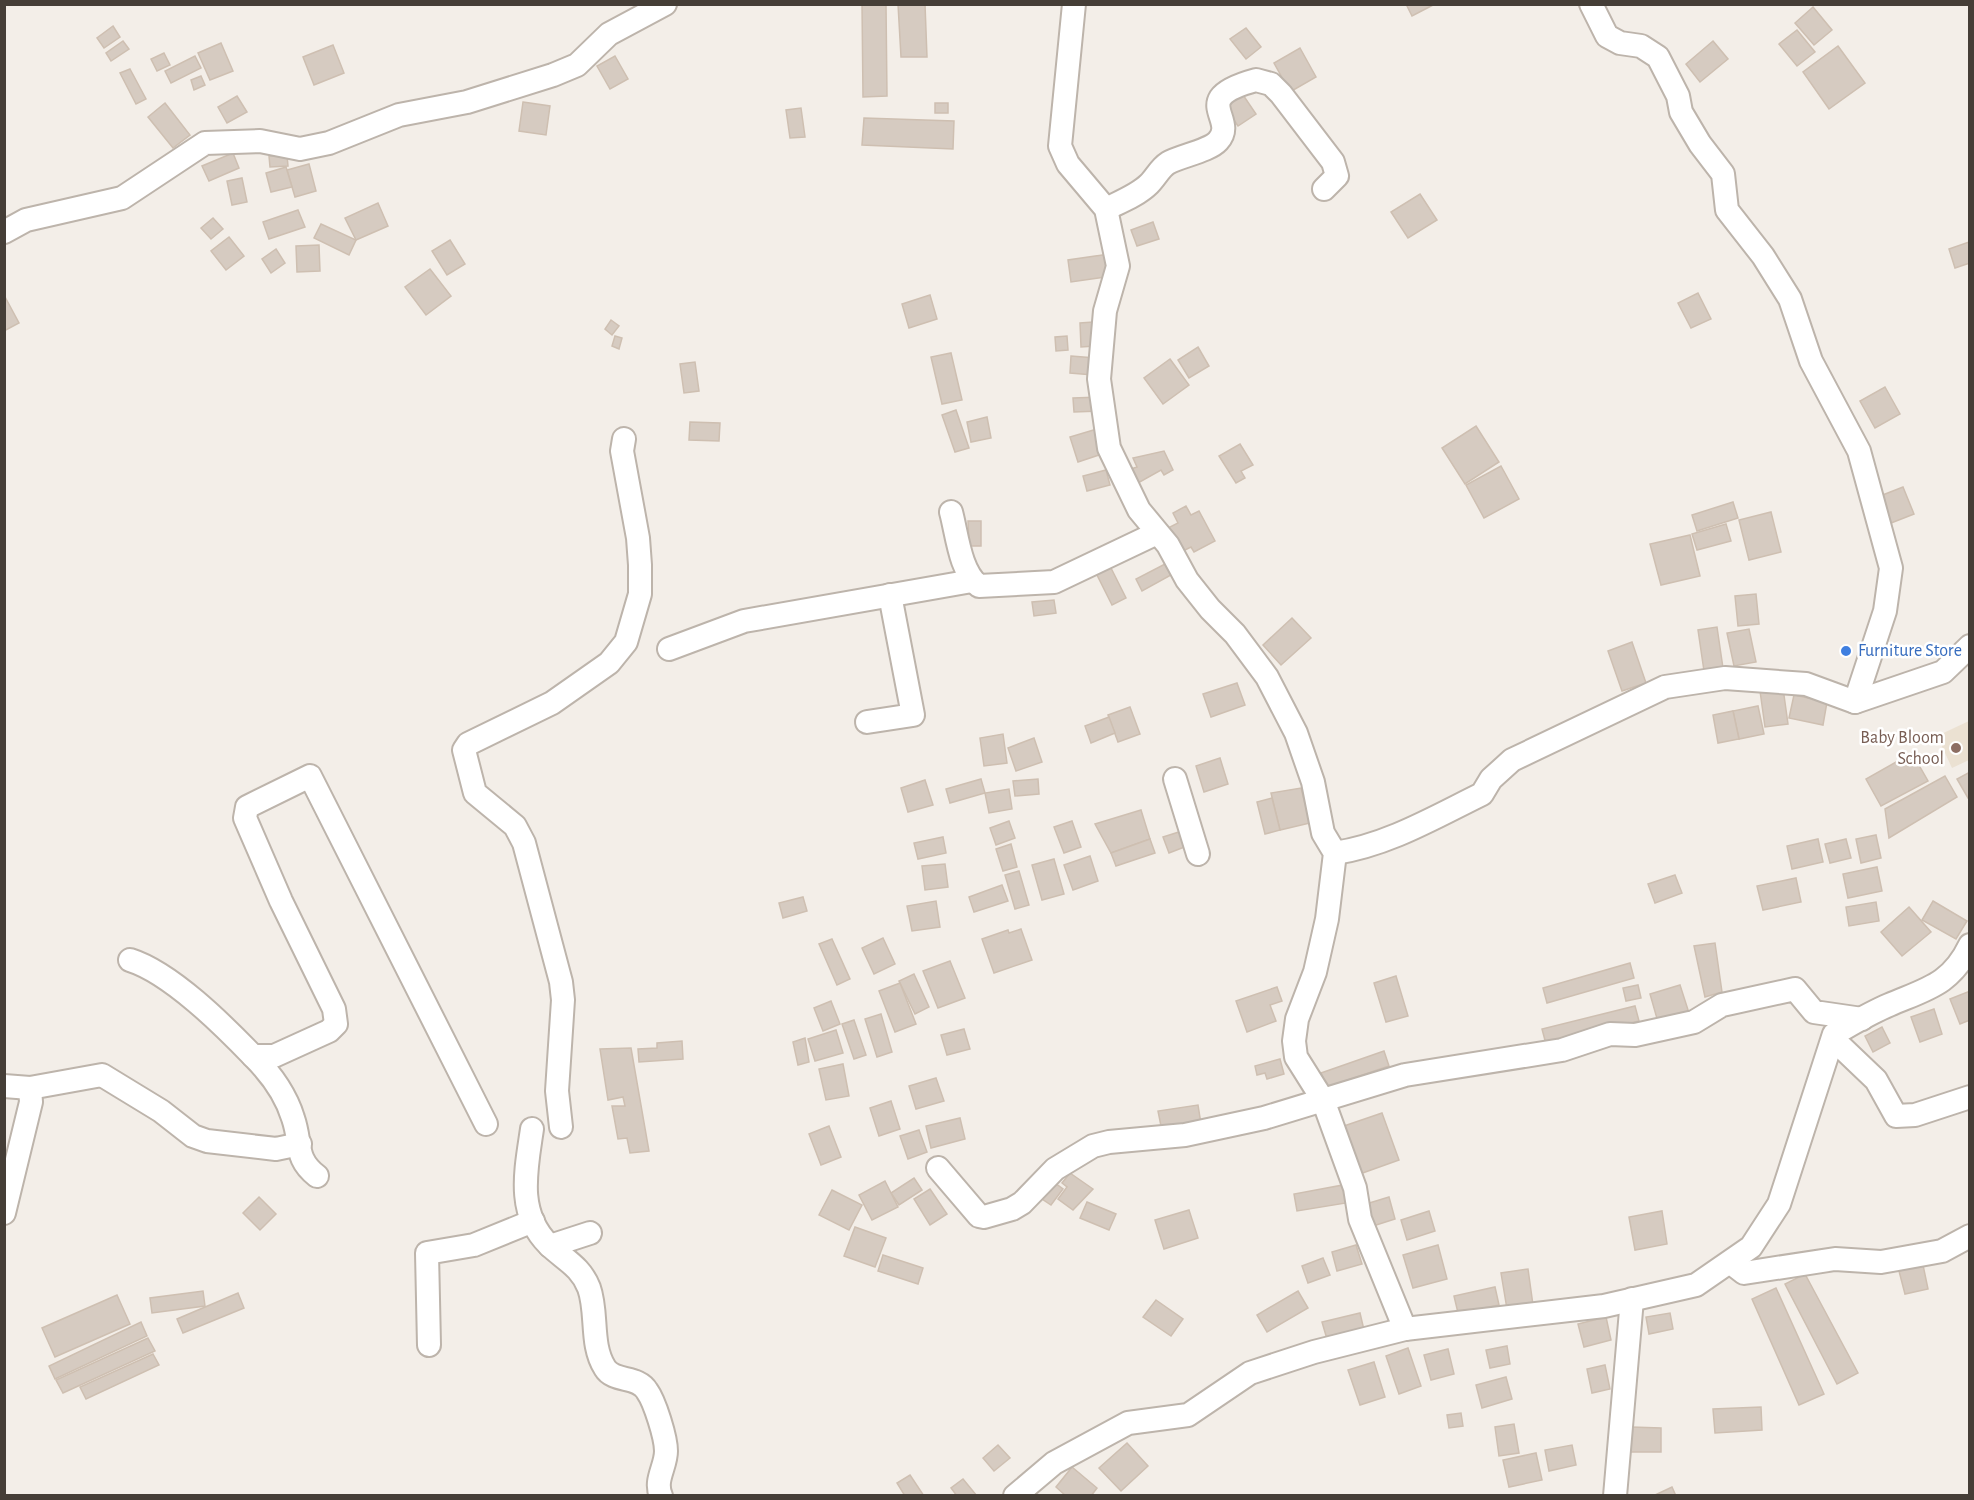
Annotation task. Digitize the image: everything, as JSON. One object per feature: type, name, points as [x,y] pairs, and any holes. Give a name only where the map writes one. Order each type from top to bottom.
[{"type":"street","points":[[4,232],[26,220],[122,198],[205,143],[260,141],[300,149],[329,143],[399,115],[466,102],[553,75],[577,65],[609,33],[665,4]]},
{"type":"street","points":[[1074,4],[1060,146],[1068,164],[1106,209],[1118,266],[1105,311],[1099,379],[1108,440],[1128,491],[1156,532],[1168,544],[1192,586],[1235,633],[1267,677],[1296,733],[1313,782],[1323,833],[1335,853],[1325,930],[1315,972],[1297,1019],[1294,1041],[1296,1057],[1323,1100],[1355,1188],[1360,1219],[1405,1329]]},
{"type":"street","points":[[1591,4],[1607,36],[1620,43],[1641,46],[1658,57],[1678,96],[1681,112],[1700,144],[1724,174],[1727,210],[1763,256],[1790,299],[1811,361],[1858,451],[1891,568],[1885,611],[1855,702]]},
{"type":"street","points":[[1106,209],[1148,185],[1166,164],[1218,142],[1223,132],[1223,123],[1217,107],[1222,95],[1247,82],[1264,80],[1271,84],[1333,162],[1337,176],[1324,189]]},
{"type":"street","points":[[561,1126],[557,1091],[563,1000],[557,960],[524,843],[516,826],[475,793],[464,750],[468,744],[552,703],[609,663],[626,642],[640,594],[638,538],[622,451],[624,439]]},
{"type":"street","points":[[951,512],[972,581],[979,586],[1054,582],[1156,532]]},
{"type":"street","points":[[669,649],[744,621],[972,581]]},
{"type":"street","points":[[867,722],[913,715],[890,596]]},
{"type":"street","points":[[1335,853],[1361,849],[1386,841],[1482,794],[1491,779],[1512,760],[1665,687],[1725,678],[1806,684],[1855,702],[1943,672],[1970,646]]},
{"type":"street","points":[[253,1056],[274,1056],[329,1031],[336,1024],[334,1009],[276,890],[245,818],[247,807],[310,776],[486,1124]]},
{"type":"street","points":[[1175,779],[1198,854]]},
{"type":"street","points":[[1015,1496],[1054,1463],[1128,1423],[1188,1415],[1250,1373],[1314,1352],[1405,1329],[1604,1306],[1696,1285],[1751,1247],[1779,1204],[1834,1034],[1939,985],[1962,962],[1970,945]]},
{"type":"street","points":[[130,960],[143,964],[185,994],[222,1025],[253,1056],[283,1095],[293,1117],[304,1166],[317,1176]]},
{"type":"street","points":[[938,1168],[979,1216],[984,1216],[1012,1209],[1022,1203],[1056,1169],[1094,1146],[1109,1142],[1185,1134],[1264,1118],[1405,1075],[1562,1050],[1610,1034],[1635,1035],[1694,1022],[1722,1005],[1795,989],[1815,1012],[1862,1019]]},
{"type":"street","points":[[1833,1039],[1876,1080],[1896,1116],[1915,1115],[1970,1097]]},
{"type":"street","points":[[4,1086],[30,1088],[102,1075],[161,1111],[193,1136],[207,1141],[276,1149],[300,1144]]},
{"type":"street","points":[[4,1213],[31,1102],[30,1088]]},
{"type":"street","points":[[531,1129],[524,1186],[525,1200],[533,1221],[550,1246],[585,1276],[591,1292],[599,1357],[606,1370],[614,1377],[640,1383],[647,1390],[665,1441],[666,1454],[659,1477],[661,1496]]},
{"type":"street","points":[[429,1345],[427,1253],[474,1245],[533,1221]]},
{"type":"street","points":[[550,1246],[590,1233]]},
{"type":"street","points":[[1731,1263],[1744,1273],[1835,1259],[1881,1262],[1942,1251],[1970,1236]]},
{"type":"street","points":[[1615,1496],[1632,1299]]},
{"type":"shaded area","name":"Baby Bloom School","points":[[1969,721],[1969,760],[1952,768],[1937,736]]},
{"type":"building","points":[[862,4],[886,4],[887,96],[863,97]]},
{"type":"building","points":[[898,4],[925,4],[927,57],[901,57]]},
{"type":"building","points":[[1406,4],[1435,4],[1412,16]]},
{"type":"building","points":[[1813,7],[1832,30],[1814,45],[1795,23]]},
{"type":"building","points":[[113,26],[120,37],[104,48],[97,38]]},
{"type":"building","points":[[1246,28],[1261,47],[1246,59],[1230,39]]},
{"type":"building","points":[[1797,30],[1815,52],[1797,66],[1779,44]]},
{"type":"building","points":[[123,41],[129,49],[111,61],[106,53]]},
{"type":"building","points":[[1713,41],[1728,59],[1700,82],[1686,64]]},
{"type":"building","points":[[221,43],[233,71],[210,80],[198,53]]},
{"type":"building","points":[[333,45],[344,73],[314,85],[303,57]]},
{"type":"building","points":[[1838,46],[1865,83],[1829,109],[1803,72]]},
{"type":"building","points":[[1300,48],[1316,77],[1290,92],[1274,63]]},
{"type":"building","points":[[164,53],[170,65],[157,71],[151,59]]},
{"type":"building","points":[[195,56],[201,68],[171,83],[165,71]]},
{"type":"building","points":[[615,56],[628,79],[610,89],[597,66]]},
{"type":"building","points":[[130,69],[146,99],[136,104],[120,73]]},
{"type":"building","points":[[201,76],[205,85],[194,90],[191,80]]},
{"type":"building","points":[[1241,92],[1256,114],[1238,126],[1223,104]]},
{"type":"building","points":[[237,96],[247,112],[227,123],[218,107]]},
{"type":"building","points":[[523,102],[550,106],[546,135],[519,131]]},
{"type":"building","points":[[165,103],[190,135],[173,148],[148,117]]},
{"type":"building","points":[[935,103],[948,103],[948,113],[935,113]]},
{"type":"building","points":[[801,108],[805,137],[790,138],[786,110]]},
{"type":"building","points":[[864,118],[954,121],[953,149],[862,145]]},
{"type":"building","points":[[233,153],[239,168],[209,181],[202,166]]},
{"type":"building","points":[[287,155],[288,166],[270,167],[269,156]]},
{"type":"building","points":[[309,164],[316,191],[295,197],[287,170]]},
{"type":"building","points":[[286,167],[292,187],[271,192],[266,173]]},
{"type":"building","points":[[242,178],[247,202],[232,205],[227,181]]},
{"type":"building","points":[[1420,194],[1437,220],[1408,238],[1391,212]]},
{"type":"building","points":[[378,203],[388,226],[356,240],[345,218]]},
{"type":"building","points":[[298,210],[305,227],[269,239],[263,222]]},
{"type":"building","points":[[213,218],[223,229],[211,239],[201,228]]},
{"type":"building","points":[[1153,222],[1159,239],[1137,246],[1131,230]]},
{"type":"building","points":[[321,224],[356,240],[349,255],[314,238]]},
{"type":"building","points":[[229,237],[244,256],[226,270],[211,251]]},
{"type":"building","points":[[450,240],[465,264],[447,275],[432,251]]},
{"type":"building","points":[[1969,242],[1970,263],[1955,268],[1949,249]]},
{"type":"building","points":[[319,245],[320,271],[297,272],[296,246]]},
{"type":"building","points":[[276,249],[285,263],[271,273],[262,259]]},
{"type":"building","points":[[1109,254],[1112,276],[1071,282],[1068,260]]},
{"type":"building","points":[[430,269],[451,296],[426,315],[405,287]]},
{"type":"building","points":[[1698,293],[1711,319],[1691,328],[1678,303]]},
{"type":"building","points":[[4,295],[19,323],[4,331]]},
{"type":"building","points":[[930,295],[937,319],[909,328],[902,304]]},
{"type":"building","points":[[611,320],[619,326],[612,335],[605,329]]},
{"type":"building","points":[[1093,322],[1095,346],[1081,347],[1080,323]]},
{"type":"building","points":[[615,336],[622,338],[619,349],[612,346]]},
{"type":"building","points":[[1067,336],[1068,350],[1056,351],[1055,337]]},
{"type":"building","points":[[1198,347],[1209,366],[1189,378],[1178,360]]},
{"type":"building","points":[[951,353],[962,400],[942,404],[931,357]]},
{"type":"building","points":[[1071,356],[1095,358],[1093,375],[1070,373]]},
{"type":"building","points":[[1170,359],[1189,385],[1163,404],[1144,378]]},
{"type":"building","points":[[695,362],[699,391],[684,393],[680,364]]},
{"type":"building","points":[[1885,387],[1900,414],[1875,428],[1860,401]]},
{"type":"building","points":[[1100,397],[1100,411],[1074,412],[1073,398]]},
{"type":"building","points":[[956,410],[969,448],[955,452],[942,415]]},
{"type":"building","points":[[987,417],[991,438],[971,442],[967,422]]},
{"type":"building","points":[[690,422],[720,423],[719,441],[689,440]]},
{"type":"building","points":[[1476,426],[1499,462],[1465,484],[1442,448]]},
{"type":"building","points":[[1097,429],[1105,453],[1078,462],[1070,437]]},
{"type":"building","points":[[1240,444],[1253,465],[1241,471],[1245,478],[1236,483],[1219,456]]},
{"type":"building","points":[[1164,451],[1173,470],[1164,475],[1161,470],[1138,483],[1131,469],[1137,467],[1133,458]]},
{"type":"building","points":[[1501,466],[1519,499],[1484,518],[1466,485]]},
{"type":"building","points":[[1106,470],[1110,485],[1087,491],[1083,476]]},
{"type":"building","points":[[1903,487],[1914,514],[1886,525],[1875,498]]},
{"type":"building","points":[[1733,502],[1738,518],[1697,531],[1692,515]]},
{"type":"building","points":[[1186,506],[1191,515],[1199,511],[1215,541],[1194,552],[1191,547],[1181,552],[1168,528],[1178,523],[1173,513]]},
{"type":"building","points":[[1771,512],[1781,552],[1749,560],[1739,520]]},
{"type":"building","points":[[968,521],[981,521],[981,546],[969,546]]},
{"type":"building","points":[[1726,524],[1731,541],[1697,550],[1692,534]]},
{"type":"building","points":[[1690,535],[1700,576],[1661,585],[1650,544]]},
{"type":"building","points":[[1165,564],[1171,575],[1142,591],[1136,579]]},
{"type":"building","points":[[1110,566],[1126,598],[1112,605],[1096,573]]},
{"type":"building","points":[[1756,594],[1759,624],[1738,626],[1735,596]]},
{"type":"building","points":[[1054,600],[1056,613],[1034,616],[1032,602]]},
{"type":"building","points":[[1292,618],[1311,638],[1281,665],[1263,645]]},
{"type":"building","points":[[1717,627],[1723,668],[1704,671],[1698,630]]},
{"type":"building","points":[[1749,629],[1756,662],[1734,666],[1727,633]]},
{"type":"building","points":[[1632,642],[1646,683],[1622,691],[1608,651]]},
{"type":"building","points":[[1237,683],[1245,705],[1211,717],[1203,694]]},
{"type":"building","points":[[1783,688],[1788,724],[1765,727],[1760,691]]},
{"type":"building","points":[[1794,695],[1827,702],[1823,725],[1789,718]]},
{"type":"building","points":[[1758,706],[1764,734],[1739,739],[1733,711]]},
{"type":"building","points":[[1130,707],[1140,734],[1118,742],[1108,715]]},
{"type":"building","points":[[1733,711],[1739,739],[1718,743],[1713,715]]},
{"type":"building","points":[[1109,717],[1115,733],[1091,743],[1085,726]]},
{"type":"building","points":[[1003,734],[1007,763],[984,766],[980,738]]},
{"type":"building","points":[[1034,738],[1042,762],[1016,771],[1008,748]]},
{"type":"building","points":[[1912,753],[1928,781],[1881,806],[1866,779]]},
{"type":"building","points":[[1220,758],[1228,784],[1204,792],[1196,766]]},
{"type":"building","points":[[1970,772],[1970,797],[1968,798],[1957,779]]},
{"type":"building","points":[[1945,776],[1957,797],[1889,838],[1885,809]]},
{"type":"building","points":[[981,779],[985,793],[950,803],[946,789]]},
{"type":"building","points":[[1038,779],[1039,794],[1015,796],[1013,781]]},
{"type":"building","points":[[925,780],[933,805],[908,812],[901,788]]},
{"type":"building","points":[[1301,788],[1310,823],[1280,830],[1271,793]]},
{"type":"building","points":[[1009,789],[1012,809],[989,813],[985,793]]},
{"type":"building","points":[[1272,798],[1280,830],[1265,834],[1257,802]]},
{"type":"building","points":[[1141,810],[1150,839],[1111,853],[1095,824]]},
{"type":"building","points":[[1009,821],[1015,838],[996,845],[990,828]]},
{"type":"building","points":[[1072,821],[1081,847],[1064,853],[1054,827]]},
{"type":"building","points":[[1182,831],[1187,846],[1169,853],[1163,837]]},
{"type":"building","points":[[1876,835],[1881,858],[1861,863],[1856,839]]},
{"type":"building","points":[[943,837],[946,853],[918,859],[914,843]]},
{"type":"building","points":[[1150,839],[1155,853],[1116,866],[1111,853]]},
{"type":"building","points":[[1818,839],[1823,862],[1792,869],[1787,846]]},
{"type":"building","points":[[1846,839],[1851,858],[1830,863],[1825,844]]},
{"type":"building","points":[[1011,844],[1017,867],[1003,871],[996,849]]},
{"type":"building","points":[[1090,856],[1098,881],[1073,890],[1064,865]]},
{"type":"building","points":[[1054,859],[1064,894],[1042,900],[1032,865]]},
{"type":"building","points":[[945,864],[948,887],[925,890],[922,866]]},
{"type":"building","points":[[1877,867],[1882,891],[1848,898],[1843,874]]},
{"type":"building","points":[[1019,871],[1029,905],[1015,909],[1005,875]]},
{"type":"building","points":[[1675,875],[1682,893],[1655,903],[1648,884]]},
{"type":"building","points":[[1796,878],[1801,902],[1763,910],[1757,886]]},
{"type":"building","points":[[1002,885],[1008,901],[974,912],[969,897]]},
{"type":"building","points":[[803,897],[807,911],[783,918],[779,903]]},
{"type":"building","points":[[936,901],[940,927],[912,931],[907,906]]},
{"type":"building","points":[[1933,901],[1967,921],[1956,939],[1922,920]]},
{"type":"building","points":[[1876,902],[1879,921],[1849,926],[1846,907]]},
{"type":"building","points":[[1909,907],[1931,932],[1902,956],[1881,932]]},
{"type":"building","points":[[1021,929],[1032,960],[994,973],[982,939],[1008,930],[1009,933]]},
{"type":"building","points":[[883,938],[895,964],[874,974],[862,948]]},
{"type":"building","points":[[832,939],[850,979],[837,985],[819,944]]},
{"type":"building","points":[[1715,943],[1722,992],[1705,997],[1694,946]]},
{"type":"building","points":[[950,961],[965,998],[938,1008],[923,971]]},
{"type":"building","points":[[1630,963],[1634,978],[1547,1003],[1543,988]]},
{"type":"building","points":[[914,974],[929,1007],[915,1014],[899,981]]},
{"type":"building","points":[[1396,976],[1408,1016],[1386,1022],[1374,983]]},
{"type":"building","points":[[900,983],[916,1024],[895,1032],[879,991]]},
{"type":"building","points":[[1638,985],[1641,998],[1626,1001],[1623,988]]},
{"type":"building","points":[[1680,985],[1689,1013],[1658,1022],[1650,994]]},
{"type":"building","points":[[1277,987],[1282,1001],[1270,1005],[1276,1021],[1247,1032],[1236,1001]]},
{"type":"building","points":[[1970,991],[1970,1020],[1960,1024],[1950,999]]},
{"type":"building","points":[[831,1001],[840,1024],[823,1031],[814,1008]]},
{"type":"building","points":[[1635,1006],[1639,1021],[1546,1044],[1542,1029]]},
{"type":"building","points":[[1934,1009],[1942,1034],[1920,1042],[1911,1017]]},
{"type":"building","points":[[881,1014],[892,1052],[877,1057],[865,1019]]},
{"type":"building","points":[[854,1020],[866,1055],[854,1059],[842,1024]]},
{"type":"building","points":[[1882,1027],[1890,1043],[1873,1052],[1865,1036]]},
{"type":"building","points":[[964,1029],[970,1049],[947,1055],[941,1035]]},
{"type":"building","points":[[836,1030],[843,1053],[815,1061],[808,1039]]},
{"type":"building","points":[[805,1038],[809,1062],[798,1065],[793,1042]]},
{"type":"building","points":[[682,1041],[683,1059],[639,1062],[638,1049],[657,1048],[657,1043]]},
{"type":"building","points":[[631,1048],[649,1151],[630,1153],[627,1138],[618,1139],[612,1106],[625,1106],[623,1097],[608,1100],[600,1049]]},
{"type":"building","points":[[1384,1051],[1389,1066],[1327,1087],[1321,1073]]},
{"type":"building","points":[[1280,1059],[1284,1074],[1267,1079],[1265,1073],[1257,1075],[1255,1066]]},
{"type":"building","points":[[843,1064],[849,1096],[826,1100],[819,1069]]},
{"type":"building","points":[[936,1078],[944,1101],[916,1109],[909,1086]]},
{"type":"building","points":[[891,1101],[900,1129],[879,1136],[870,1108]]},
{"type":"building","points":[[1198,1105],[1201,1124],[1162,1131],[1158,1111]]},
{"type":"building","points":[[1382,1113],[1399,1160],[1357,1175],[1341,1127]]},
{"type":"building","points":[[960,1118],[965,1139],[931,1148],[926,1126]]},
{"type":"building","points":[[829,1126],[841,1157],[821,1165],[809,1134]]},
{"type":"building","points":[[919,1130],[927,1152],[908,1159],[900,1136]]},
{"type":"building","points":[[1070,1173],[1093,1189],[1073,1210],[1058,1199],[1067,1187],[1062,1183]]},
{"type":"building","points":[[914,1178],[922,1190],[899,1205],[891,1193]]},
{"type":"building","points":[[1051,1180],[1063,1189],[1051,1205],[1039,1197]]},
{"type":"building","points":[[885,1181],[898,1207],[872,1220],[859,1195]]},
{"type":"building","points":[[1343,1185],[1346,1203],[1297,1211],[1294,1194]]},
{"type":"building","points":[[930,1189],[947,1214],[930,1225],[914,1199]]},
{"type":"building","points":[[832,1190],[862,1205],[849,1230],[819,1215]]},
{"type":"building","points":[[259,1197],[276,1214],[260,1230],[243,1213]]},
{"type":"building","points":[[1389,1197],[1395,1219],[1373,1226],[1366,1204]]},
{"type":"building","points":[[1087,1202],[1116,1214],[1109,1230],[1080,1218]]},
{"type":"building","points":[[1189,1210],[1198,1238],[1164,1249],[1155,1220]]},
{"type":"building","points":[[1429,1211],[1435,1231],[1407,1240],[1401,1220]]},
{"type":"building","points":[[1662,1211],[1667,1244],[1635,1250],[1629,1217]]},
{"type":"building","points":[[855,1227],[886,1238],[875,1267],[844,1256]]},
{"type":"building","points":[[1356,1245],[1362,1264],[1337,1271],[1332,1252]]},
{"type":"building","points":[[1438,1245],[1447,1279],[1413,1288],[1403,1255]]},
{"type":"building","points":[[883,1255],[923,1268],[918,1284],[878,1271]]},
{"type":"building","points":[[1323,1258],[1330,1275],[1308,1283],[1302,1266]]},
{"type":"building","points":[[1923,1265],[1928,1289],[1905,1294],[1899,1271]]},
{"type":"building","points":[[1528,1269],[1533,1305],[1507,1309],[1501,1273]]},
{"type":"building","points":[[1805,1274],[1858,1373],[1837,1384],[1785,1284]]},
{"type":"building","points":[[1495,1287],[1499,1305],[1458,1313],[1454,1296]]},
{"type":"building","points":[[1776,1288],[1824,1394],[1799,1405],[1752,1299]]},
{"type":"building","points":[[203,1291],[205,1306],[152,1313],[150,1298]]},
{"type":"building","points":[[1298,1291],[1308,1308],[1267,1332],[1257,1315]]},
{"type":"building","points":[[238,1293],[244,1308],[183,1333],[177,1319]]},
{"type":"building","points":[[117,1295],[130,1324],[55,1357],[42,1328]]},
{"type":"building","points":[[1156,1300],[1183,1319],[1171,1336],[1143,1317]]},
{"type":"building","points":[[1360,1313],[1364,1330],[1327,1339],[1322,1322]]},
{"type":"building","points":[[1670,1313],[1673,1329],[1649,1334],[1646,1317]]},
{"type":"building","points":[[1606,1317],[1611,1340],[1584,1347],[1578,1324]]},
{"type":"building","points":[[141,1322],[147,1336],[55,1379],[49,1366]]},
{"type":"building","points":[[148,1338],[155,1351],[63,1393],[56,1380]]},
{"type":"building","points":[[1507,1346],[1510,1364],[1490,1368],[1486,1350]]},
{"type":"building","points":[[1408,1348],[1421,1386],[1399,1394],[1386,1356]]},
{"type":"building","points":[[1448,1349],[1454,1374],[1431,1380],[1424,1355]]},
{"type":"building","points":[[153,1354],[159,1365],[86,1399],[80,1387]]},
{"type":"building","points":[[1374,1362],[1385,1397],[1360,1405],[1348,1370]]},
{"type":"building","points":[[1605,1365],[1610,1389],[1592,1393],[1587,1369]]},
{"type":"building","points":[[1506,1377],[1512,1399],[1482,1408],[1476,1385]]},
{"type":"building","points":[[1761,1407],[1762,1430],[1715,1433],[1713,1409]]},
{"type":"building","points":[[1461,1413],[1463,1426],[1449,1428],[1447,1415]]},
{"type":"building","points":[[1514,1424],[1519,1453],[1499,1456],[1495,1427]]},
{"type":"building","points":[[1631,1427],[1661,1428],[1661,1452],[1630,1452]]},
{"type":"building","points":[[1127,1443],[1148,1466],[1121,1491],[1099,1468]]},
{"type":"building","points":[[998,1445],[1010,1458],[994,1471],[983,1458]]},
{"type":"building","points":[[1572,1445],[1576,1465],[1549,1471],[1545,1450]]},
{"type":"building","points":[[1536,1453],[1542,1480],[1509,1487],[1503,1460]]},
{"type":"building","points":[[1072,1467],[1097,1488],[1091,1496],[1066,1496],[1056,1487]]},
{"type":"building","points":[[910,1475],[924,1496],[905,1496],[897,1483]]},
{"type":"building","points":[[963,1479],[977,1496],[957,1496],[951,1488]]},
{"type":"building","points":[[1672,1487],[1676,1496],[1653,1496]]},
{"type":"place","name":"Furniture Store","points":[[1846,651]]},
{"type":"place","name":"Baby Bloom School","points":[[1956,748]]}]
